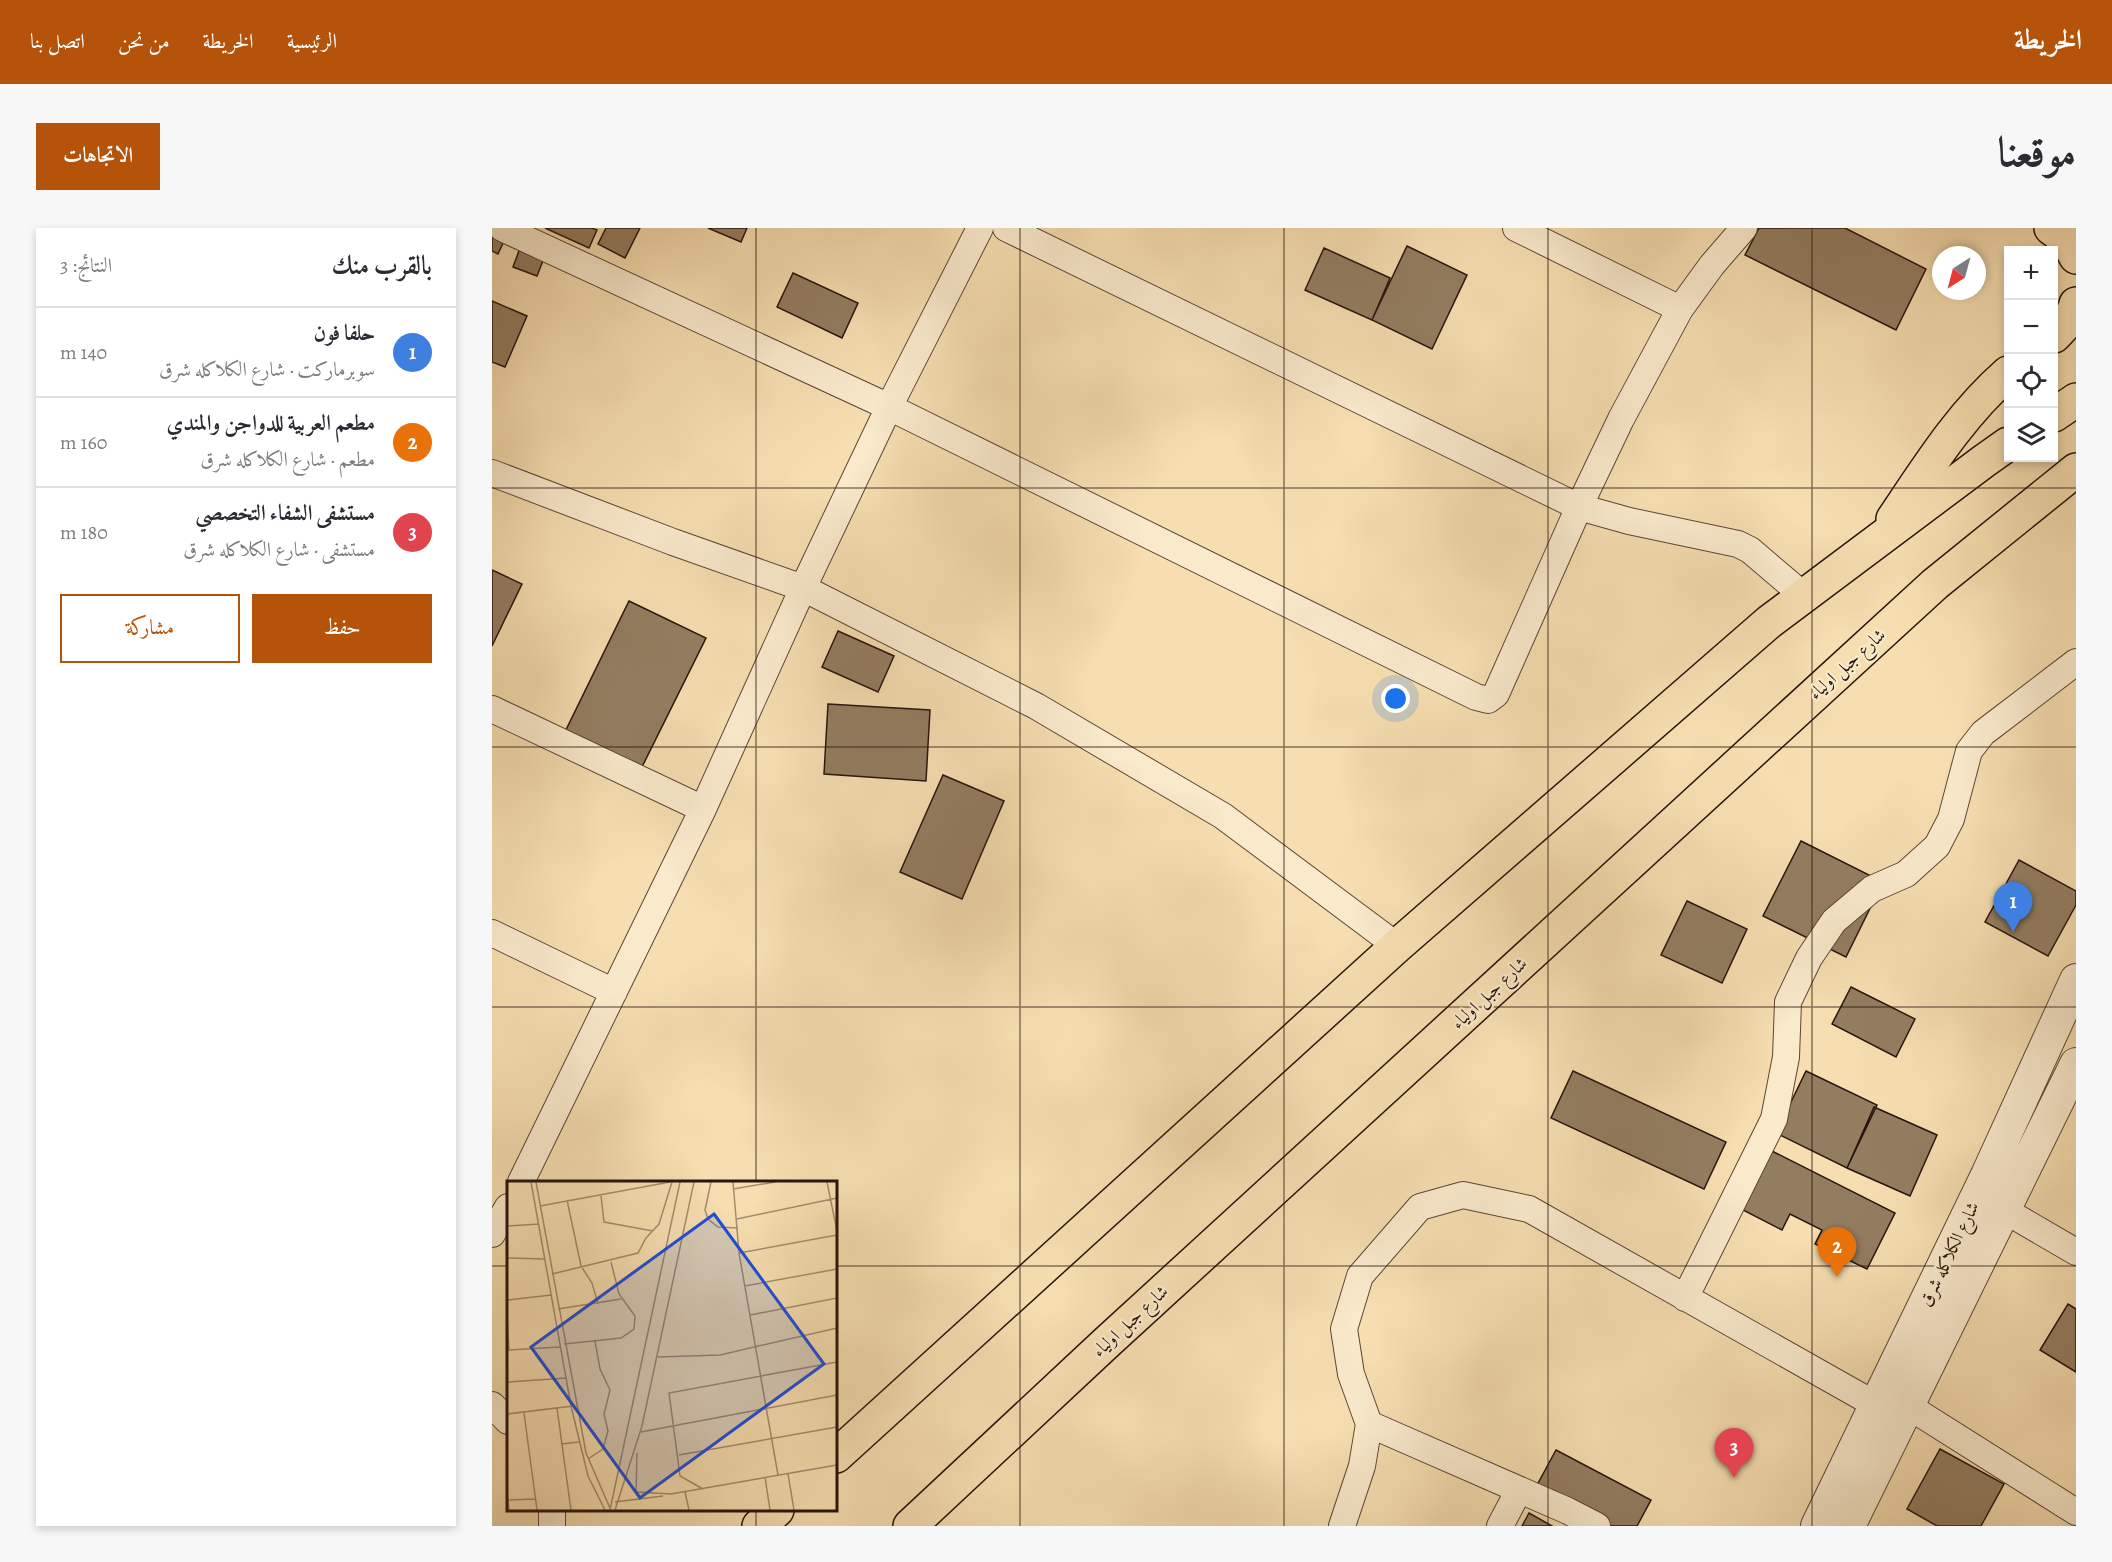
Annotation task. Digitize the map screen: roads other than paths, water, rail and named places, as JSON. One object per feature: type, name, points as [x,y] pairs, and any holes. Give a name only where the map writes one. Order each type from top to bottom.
[{"type":"highway","points":[[2051,228],[2066,241],[2076,257]]},
{"type":"highway","points":[[2058,332],[2064,326],[2076,304]]},
{"type":"highway","points":[[1879,540],[1946,440],[2004,377]]},
{"type":"highway","points":[[2058,412],[2076,400]]},
{"type":"highway","points":[[837,1455],[1396,946],[1769,622],[2004,447]]},
{"type":"highway","name":"شارع جبل اولياء","points":[[910,1526],[1104,1344],[1935,584],[2076,470]]},
{"type":"highway","points":[[759,1526],[775,1511]]},
{"type":"street","points":[[502,228],[889,407],[1465,692],[1488,700],[1496,694],[1579,507],[1621,419],[1680,309],[1712,264],[1744,228]]},
{"type":"street","points":[[521,1181],[703,809],[803,588],[889,407],[980,228]]},
{"type":"street","points":[[1006,228],[1579,507],[1629,522],[1738,544],[1750,550],[1804,596]]},
{"type":"street","points":[[1516,228],[1680,309]]},
{"type":"street","points":[[492,473],[803,588],[1036,706],[1223,816],[1396,946]]},
{"type":"street","points":[[1685,1298],[1774,1119],[1786,1057],[1788,1002],[1809,958],[1834,921],[1872,889],[1906,874],[1937,846],[1951,819],[1969,751],[1983,733],[2076,662]]},
{"type":"street","points":[[492,709],[703,809]]},
{"type":"street","points":[[492,933],[614,992]]},
{"type":"street","name":"شارع الكلاكله شرق","points":[[1817,1526],[1988,1175],[2068,1017],[2076,980]]},
{"type":"street","name":"شارع الكلاكله شرق","points":[[1850,1526],[2076,1064]]},
{"type":"street","points":[[492,1194],[507,1202]]},
{"type":"street","points":[[1342,1526],[1362,1466],[1369,1424],[1351,1374],[1344,1329],[1360,1275],[1420,1207],[1463,1195],[1529,1209],[1876,1405]]},
{"type":"street","points":[[492,1234],[507,1209]]},
{"type":"street","points":[[2004,1210],[2076,1252]]},
{"type":"street","points":[[492,1405],[507,1420]]},
{"type":"street","points":[[1908,1406],[2076,1512]]},
{"type":"street","points":[[1369,1424],[1597,1526]]},
{"type":"street","points":[[1500,1526],[1519,1490]]},
{"type":"place","name":"حلفا فون","points":[[2013,932]]},
{"type":"place","name":"مطعم العربية للدواجن والمندي","points":[[1837,1277]]},
{"type":"place","name":"مستشفى الشفاء التخصصي","points":[[1734,1478]]}]
